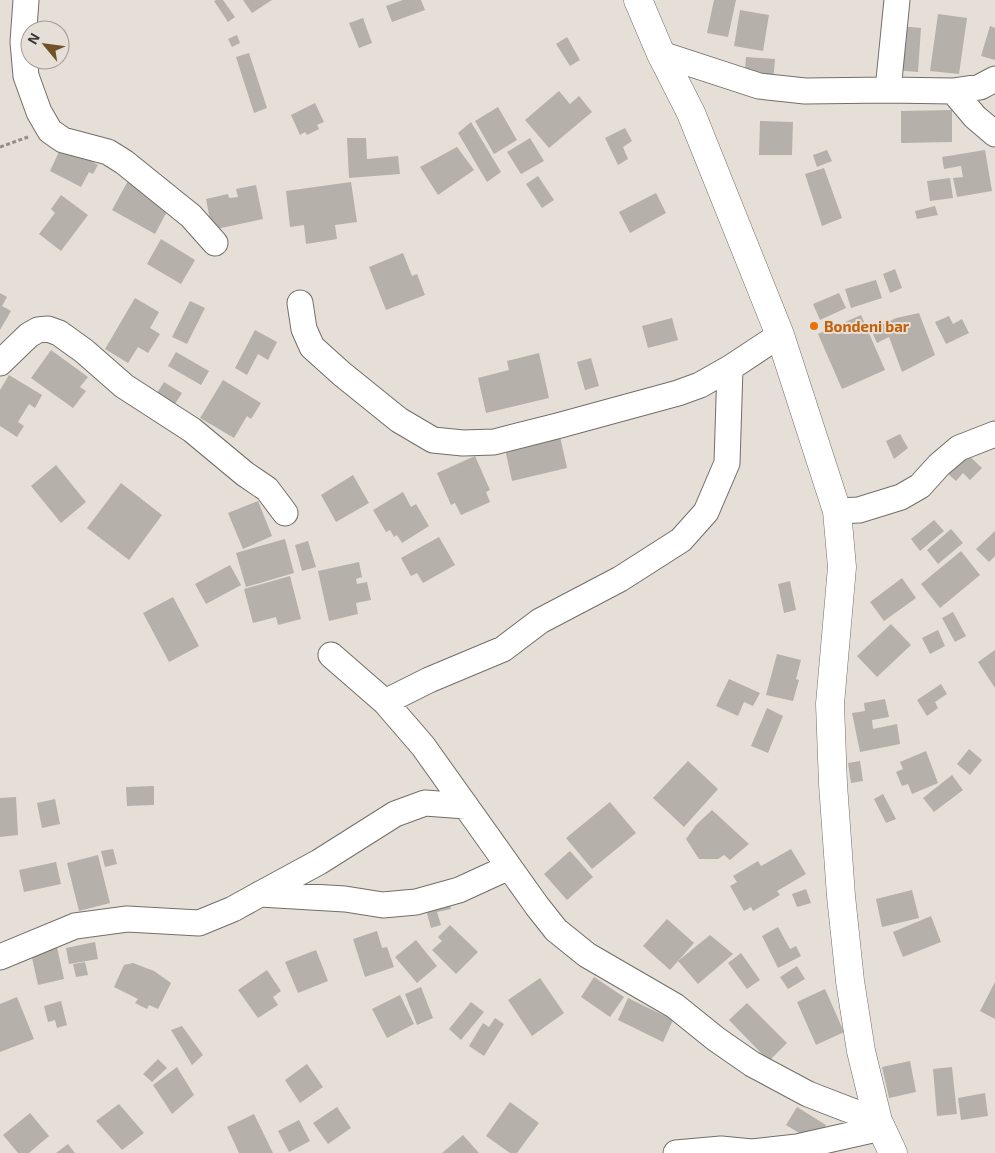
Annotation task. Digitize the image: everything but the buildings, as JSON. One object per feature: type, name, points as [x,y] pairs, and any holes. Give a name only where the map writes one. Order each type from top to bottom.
[{"type":"street","points":[[26,0],[23,42],[26,76],[39,112],[50,131],[63,140],[108,152],[124,162],[191,216],[215,242]]},
{"type":"street","points":[[638,0],[691,113],[780,335],[837,511],[842,567],[830,704],[833,793],[850,980],[861,1050],[880,1125],[893,1153]]},
{"type":"street","points":[[888,90],[897,0]]},
{"type":"street","points":[[662,54],[759,86],[805,92],[953,91],[980,87],[995,79]]},
{"type":"street","points":[[953,91],[975,117],[995,134]]},
{"type":"street","points":[[300,303],[304,329],[312,347],[342,374],[399,420],[433,440],[463,444],[494,442],[535,432],[700,385],[780,335]]},
{"type":"street","points":[[0,363],[28,335],[38,330],[48,329],[59,333],[84,351],[124,386],[192,430],[245,474],[267,489],[285,513]]},
{"type":"street","points":[[385,702],[429,680],[503,649],[540,621],[620,579],[681,540],[706,512],[727,462],[730,368]]},
{"type":"street","points":[[837,511],[859,510],[901,497],[920,486],[938,465],[959,448],[995,434]]},
{"type":"street","points":[[331,655],[385,702],[423,746],[556,930],[587,955],[675,1006],[716,1039],[752,1064],[808,1094],[880,1125]]},
{"type":"street","points":[[0,957],[76,926],[127,919],[199,923],[233,909],[319,862],[394,814],[425,803],[466,806]]},
{"type":"street","points":[[260,894],[345,900],[383,905],[416,902],[459,890],[509,867]]},
{"type":"street","points":[[676,1153],[721,1149],[752,1152],[798,1147],[880,1125]]},
{"type":"path","points":[[0,148],[14,141],[50,131]]},
{"type":"place","name":"Bondeni bar","points":[[814,326]]}]
